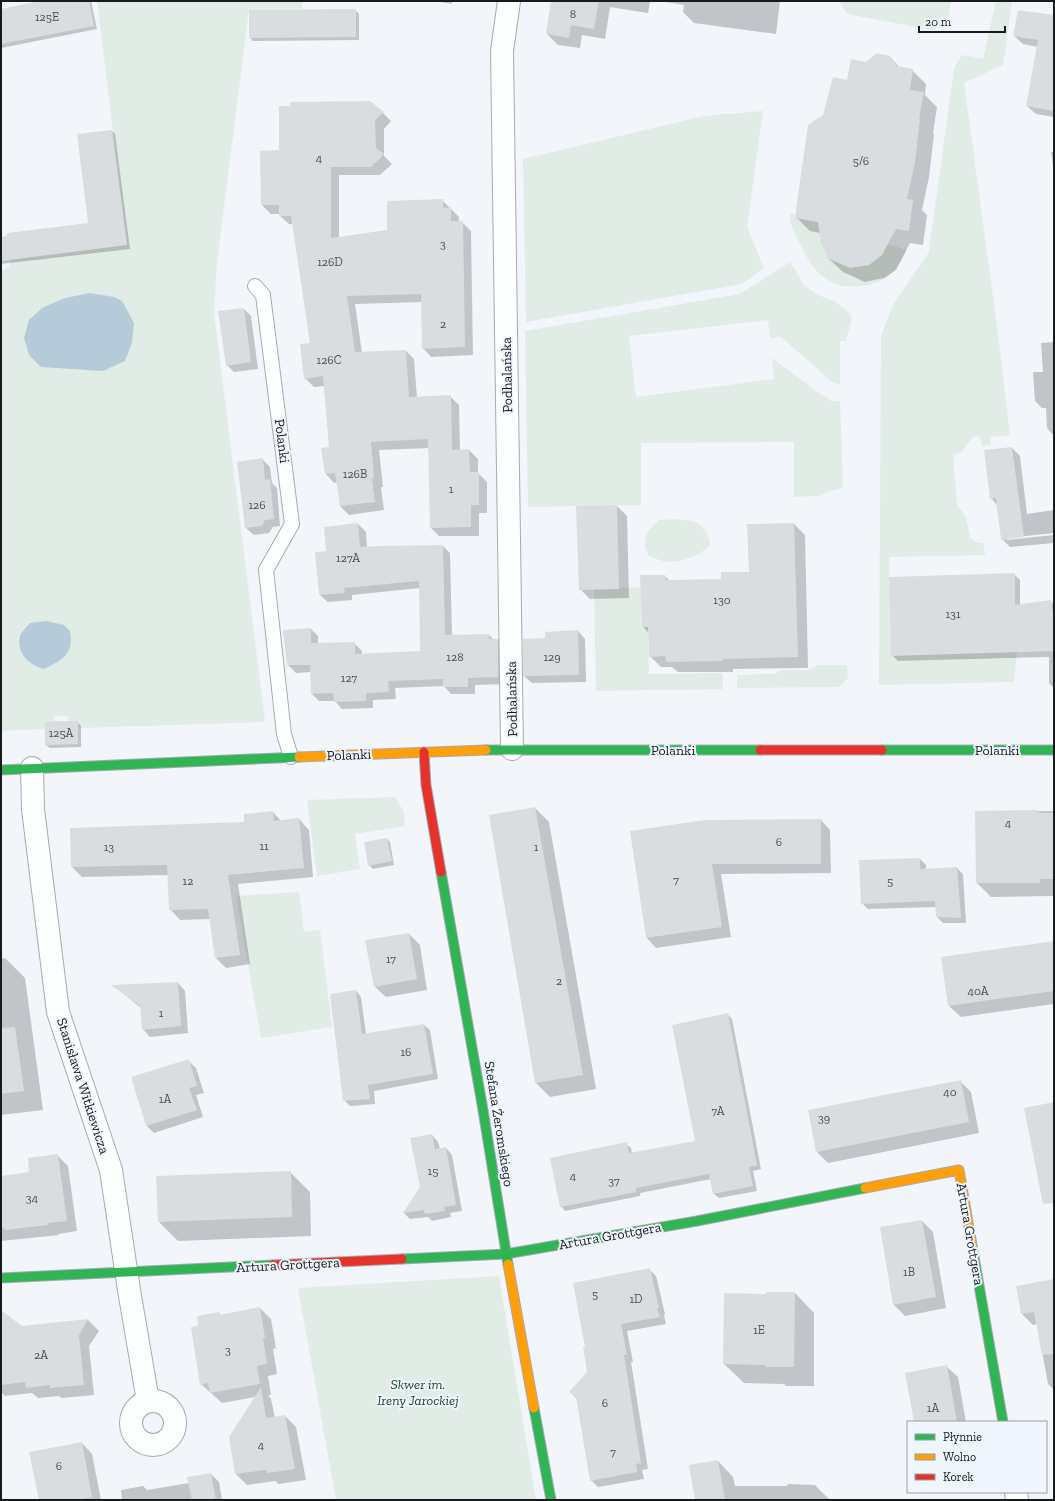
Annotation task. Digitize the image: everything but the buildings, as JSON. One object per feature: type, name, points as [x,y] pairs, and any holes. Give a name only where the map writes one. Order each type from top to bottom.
[{"type":"street","name":"Podhalańska","points":[[509,1],[502,57],[512,749]]},
{"type":"street","name":"Polanki","points":[[1,770],[512,749],[1054,750]]},
{"type":"street","name":"Stefana Żeromskiego","points":[[424,752],[426,785],[506,1254],[551,1500]]},
{"type":"street","name":"Stanisława Witkiewicza","points":[[32,768],[33,802],[58,1012],[111,1170],[148,1401]]},
{"type":"street","name":"Artura Grottgera","points":[[1,1278],[126,1271],[301,1265],[506,1254],[697,1221],[959,1170],[1003,1421]]},
{"type":"lane","name":"Polanki","points":[[255,286],[263,295],[292,524],[266,570],[284,734],[291,757]]},
{"type":"green space","points":[[97,1],[302,1],[302,9],[249,10],[217,262],[214,312],[265,722],[80,728],[69,721],[68,716],[54,716],[54,722],[45,722],[45,729],[1,731],[1,271],[10,267],[10,259],[127,245]]},
{"type":"green space","points":[[839,1],[951,1],[948,20],[933,30],[847,14]]},
{"type":"green space","points":[[996,1],[1012,1],[1003,65],[964,83],[997,326],[1010,435],[990,437],[991,445],[982,446],[980,436],[973,437],[960,453],[953,454],[957,505],[966,517],[970,538],[978,543],[983,543],[985,555],[889,557],[891,655],[1017,652],[1014,682],[879,685],[881,336],[893,305],[929,252],[954,68],[962,55],[983,59]]},
{"type":"green space","points":[[763,111],[747,227],[764,268],[742,284],[526,322],[523,159],[704,116]]},
{"type":"green space","points":[[790,214],[794,214],[796,218],[820,222],[821,238],[826,251],[834,260],[845,265],[857,267],[868,264],[879,256],[888,244],[907,250],[895,270],[890,275],[876,283],[850,286],[833,283],[826,279],[811,264],[793,230]]},
{"type":"green space","points":[[790,262],[804,285],[818,295],[834,301],[851,314],[852,318],[846,341],[840,341],[840,385],[831,381],[781,337],[770,338],[768,320],[629,336],[636,397],[774,379],[772,358],[822,395],[832,401],[840,401],[843,488],[829,491],[819,496],[794,497],[794,442],[641,443],[641,505],[528,507],[525,331],[740,294]]},
{"type":"green space","points":[[677,519],[693,521],[700,525],[707,534],[710,546],[694,556],[669,562],[648,555],[645,539],[651,528],[659,520]]},
{"type":"green space","points":[[647,587],[641,612],[642,627],[648,627],[649,674],[723,673],[723,689],[596,691],[594,589]]},
{"type":"green space","points":[[818,665],[847,665],[848,678],[839,687],[737,688],[737,675],[775,674],[781,670],[807,670]]},
{"type":"green space","points":[[395,797],[404,812],[405,826],[355,834],[360,869],[317,876],[307,800]]},
{"type":"green space","points":[[299,892],[304,932],[320,930],[332,1027],[261,1038],[236,896]]},
{"type":"green space","name":"Skwer im. Ireny Jarockiej","points":[[499,1276],[536,1500],[336,1500],[298,1288]]},
{"type":"water","points":[[90,293],[114,297],[122,301],[134,323],[132,343],[125,361],[103,371],[41,367],[29,355],[24,338],[29,320],[42,308],[65,298]]},
{"type":"water","points":[[46,621],[64,625],[70,631],[71,639],[69,651],[66,655],[62,659],[44,669],[33,665],[25,657],[20,648],[19,642],[21,634],[30,623]]},
{"type":"traffic: fast","points":[[486,750],[760,750]]},
{"type":"traffic: fast","points":[[882,750],[1054,750]]},
{"type":"traffic: fast","points":[[1,770],[299,757]]},
{"type":"traffic: fast","points":[[441,872],[482,1104],[508,1264]]},
{"type":"traffic: fast","points":[[402,1259],[506,1254],[697,1221],[865,1188]]},
{"type":"traffic: fast","points":[[974,1257],[1003,1421]]},
{"type":"traffic: fast","points":[[1,1278],[273,1265]]},
{"type":"traffic: fast","points":[[534,1408],[551,1500]]},
{"type":"traffic: slow","points":[[299,757],[486,750]]},
{"type":"traffic: slow","points":[[865,1188],[959,1170],[974,1257]]},
{"type":"traffic: slow","points":[[508,1264],[534,1408]]},
{"type":"traffic: jam","points":[[760,750],[882,750]]},
{"type":"traffic: jam","points":[[424,752],[426,785],[441,872]]},
{"type":"traffic: jam","points":[[273,1265],[402,1259]]}]
